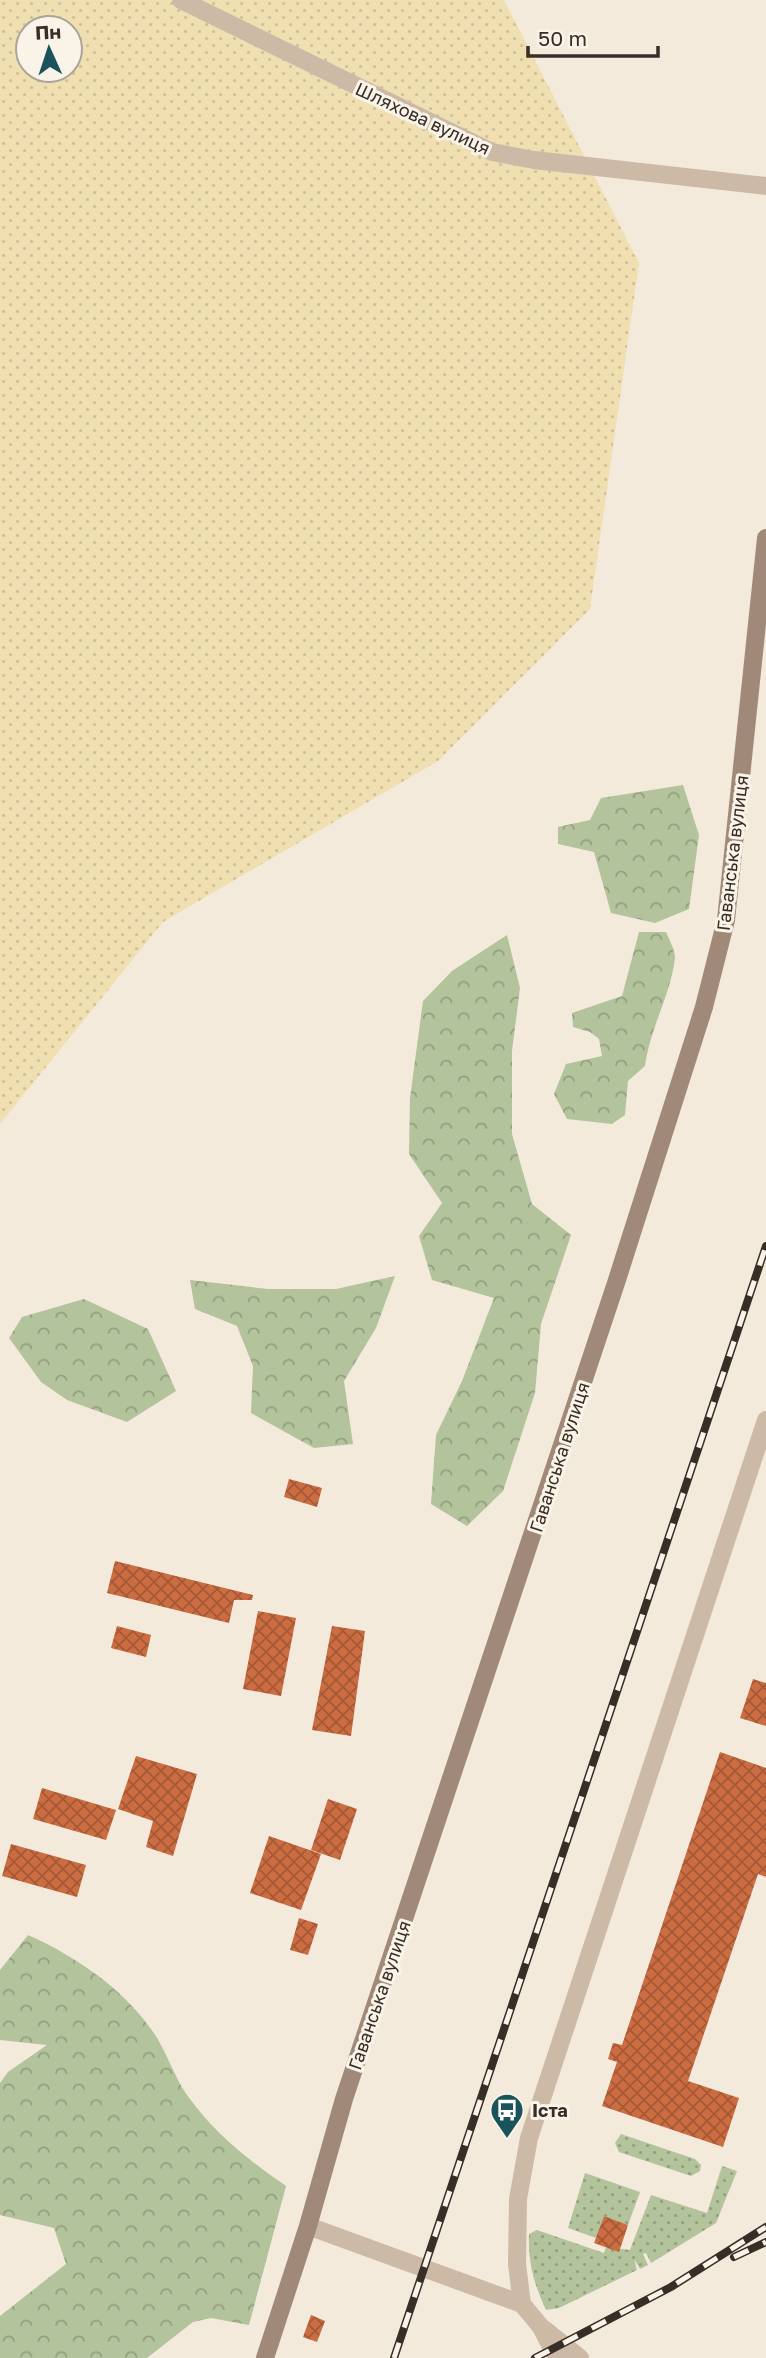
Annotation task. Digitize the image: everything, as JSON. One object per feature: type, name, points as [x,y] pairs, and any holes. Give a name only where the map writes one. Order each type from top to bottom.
[{"type":"main road","name":"Гаванська вулиця","points":[[265,2358],[308,2226],[344,2099],[612,1296],[704,1007],[726,920],[766,538]]},
{"type":"street","name":"Шляхова вулиця","points":[[181,0],[492,152],[534,160],[766,186]]},
{"type":"street","points":[[522,2304],[515,2236],[518,2199],[529,2138],[766,1420]]},
{"type":"street","points":[[308,2226],[522,2304],[541,2327],[580,2358]]},
{"type":"street","points":[[541,2327],[557,2358]]},
{"type":"green space","points":[[683,785],[699,835],[689,909],[655,923],[611,913],[594,852],[558,844],[558,827],[590,820],[601,798]]},
{"type":"green space","points":[[639,932],[666,932],[675,958],[645,1066],[628,1081],[625,1115],[612,1124],[567,1119],[554,1094],[566,1064],[602,1056],[599,1039],[590,1032],[573,1027],[572,1013],[622,996]]},
{"type":"green space","points":[[507,935],[520,988],[512,1051],[512,1134],[532,1204],[571,1235],[541,1324],[535,1393],[503,1491],[467,1526],[431,1504],[436,1435],[462,1381],[494,1298],[432,1280],[419,1236],[442,1203],[409,1154],[410,1098],[423,1001],[452,971]]},
{"type":"green space","points":[[395,1276],[376,1328],[344,1381],[353,1444],[314,1448],[251,1413],[253,1366],[237,1326],[195,1309],[190,1280],[268,1289],[336,1289]]},
{"type":"green space","points":[[84,1299],[148,1329],[176,1391],[127,1422],[67,1400],[41,1382],[9,1338],[22,1317]]},
{"type":"green space","points":[[28,1935],[80,1963],[126,2000],[156,2037],[182,2087],[197,2109],[232,2145],[286,2186],[249,2325],[211,2318],[193,2322],[147,2358],[0,2358],[0,2316],[66,2264],[54,2228],[0,2215],[0,2083],[8,2072],[47,2045],[0,2040],[0,1970]]},
{"type":"green space","points":[[621,2134],[695,2159],[701,2165],[700,2171],[691,2176],[619,2152],[615,2143]]},
{"type":"green space","points":[[722,2166],[737,2171],[716,2223],[651,2263],[646,2253],[643,2254],[648,2265],[640,2269],[634,2259],[637,2270],[559,2308],[546,2310],[533,2273],[529,2234],[537,2230],[604,2253],[606,2247],[630,2250],[651,2195],[707,2213]]},
{"type":"green space","points":[[585,2173],[640,2192],[628,2225],[604,2216],[596,2238],[568,2228]]},
{"type":"sand","points":[[0,0],[504,0],[639,263],[590,609],[438,761],[163,922],[0,1124]]},
{"type":"building","points":[[289,1479],[322,1488],[317,1507],[284,1497]]},
{"type":"building","points":[[115,1561],[253,1595],[252,1600],[234,1600],[229,1623],[107,1593]]},
{"type":"building","points":[[258,1611],[296,1618],[281,1696],[243,1689]]},
{"type":"building","points":[[117,1626],[151,1635],[146,1657],[111,1648]]},
{"type":"building","points":[[332,1626],[365,1631],[351,1736],[312,1730]]},
{"type":"building","points":[[753,1679],[766,1683],[766,1726],[740,1718]]},
{"type":"building","points":[[720,1752],[766,1768],[766,1877],[758,1874],[688,2081],[739,2098],[723,2147],[602,2106],[617,2062],[608,2059],[613,2043],[622,2045]]},
{"type":"building","points":[[136,1756],[197,1774],[173,1856],[146,1847],[153,1821],[118,1809]]},
{"type":"building","points":[[42,1788],[116,1810],[106,1840],[33,1819]]},
{"type":"building","points":[[328,1799],[357,1809],[340,1860],[311,1850]]},
{"type":"building","points":[[269,1836],[321,1854],[301,1910],[250,1893]]},
{"type":"building","points":[[11,1844],[86,1865],[77,1897],[2,1876]]},
{"type":"building","points":[[299,1918],[318,1924],[308,1955],[290,1950]]},
{"type":"building","points":[[604,2216],[628,2225],[619,2252],[594,2243]]},
{"type":"building","points":[[311,2315],[325,2321],[317,2342],[303,2337]]},
{"type":"railway","points":[[394,2358],[766,1246]]},
{"type":"railway","points":[[535,2358],[671,2287],[766,2227]]},
{"type":"railway","points":[[734,2257],[766,2242]]},
{"type":"place","name":"Іста","points":[[507,2140]]}]
